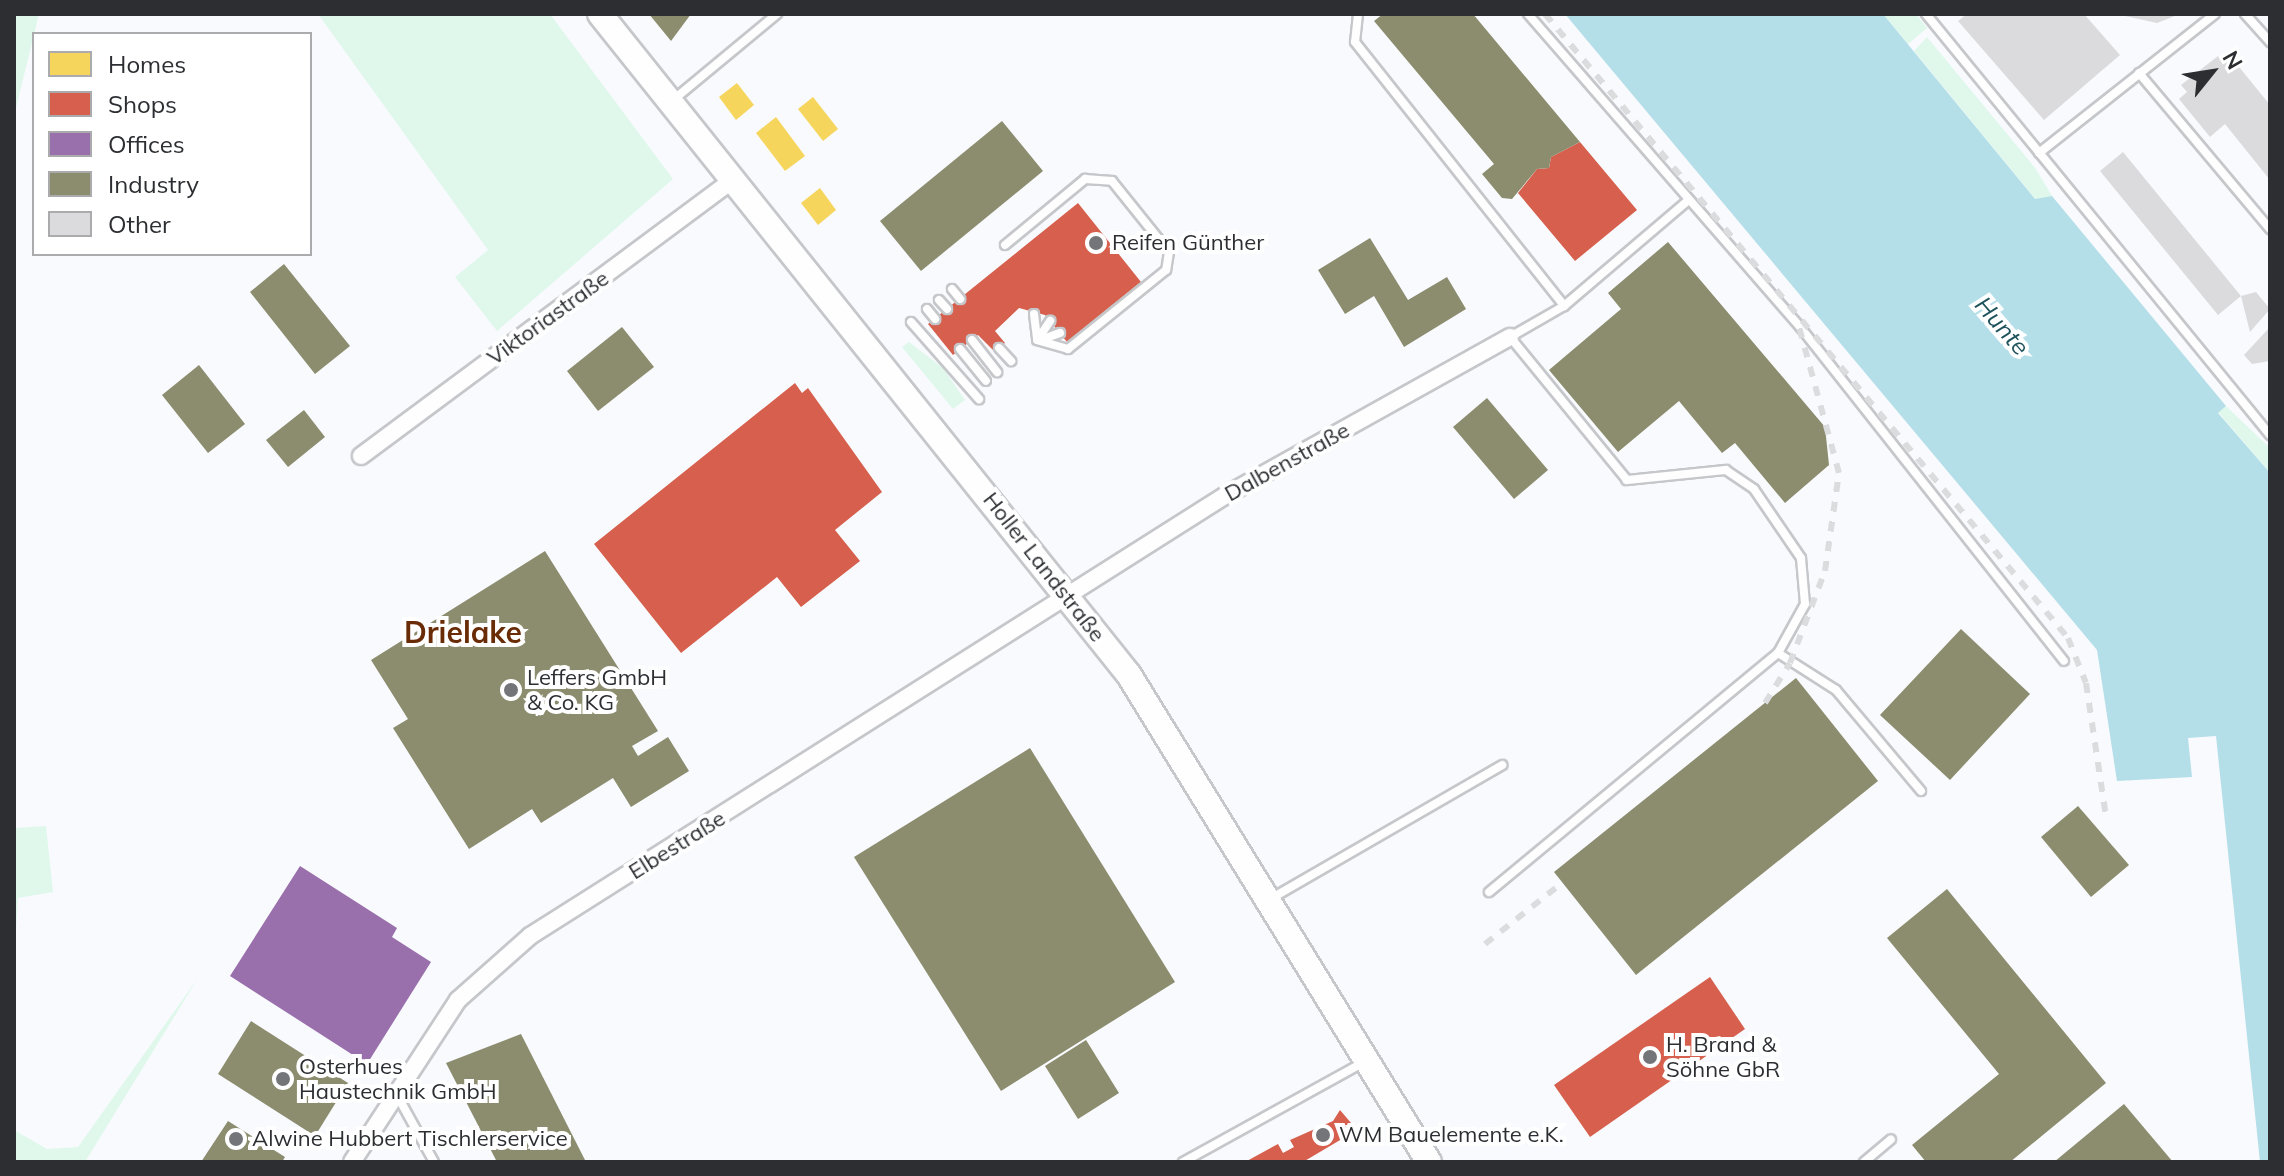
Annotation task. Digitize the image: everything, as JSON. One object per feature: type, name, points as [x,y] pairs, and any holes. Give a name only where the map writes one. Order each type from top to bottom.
[{"type":"main road","name":"Holler Landstraße","points":[[600,14],[1069,597],[1183,755],[1429,1162]]},
{"type":"street","name":"Viktoriastraße","points":[[361,456],[734,179]]},
{"type":"street","name":"Dalbenstraße","points":[[1069,597],[1226,495],[1510,337]]},
{"type":"street","name":"Elbestraße","points":[[352,1162],[458,1000],[494,963],[1069,597]]},
{"type":"lane","points":[[671,102],[777,14]]},
{"type":"lane","points":[[1358,14],[1355,42],[1564,306]]},
{"type":"lane","points":[[1528,14],[1686,202],[1801,328],[2064,661]]},
{"type":"lane","points":[[1926,14],[2270,435]]},
{"type":"lane","points":[[2039,153],[2215,14]]},
{"type":"lane","points":[[2245,14],[2270,42]]},
{"type":"lane","points":[[2139,73],[2270,229]]},
{"type":"lane","points":[[1005,245],[1085,179],[1112,181],[1169,252],[1166,270],[1068,349],[1037,340]]},
{"type":"lane","points":[[1489,892],[1778,653],[1805,604],[1801,558],[1754,489],[1726,470],[1627,480],[1510,337],[1564,306],[1686,202]]},
{"type":"lane","points":[[952,289],[960,299]]},
{"type":"lane","points":[[939,300],[947,309]]},
{"type":"lane","points":[[927,309],[935,319]]},
{"type":"lane","points":[[1034,314],[1037,340]]},
{"type":"lane","points":[[1037,340],[1050,321]]},
{"type":"lane","points":[[911,322],[979,399]]},
{"type":"lane","points":[[1037,340],[1060,333]]},
{"type":"lane","points":[[972,340],[997,372]]},
{"type":"lane","points":[[999,348],[1011,361]]},
{"type":"lane","points":[[960,349],[986,381]]},
{"type":"lane","points":[[2260,424],[2270,418]]},
{"type":"lane","points":[[1778,653],[1836,690],[1921,791]]},
{"type":"lane","points":[[1272,898],[1502,765]]},
{"type":"lane","points":[[1183,1162],[1368,1060]]},
{"type":"lane","points":[[396,1094],[434,1162]]},
{"type":"lane","points":[[1864,1162],[1891,1139]]},
{"type":"green space","points":[[16,14],[39,14],[35,32],[32,32],[14,116]]},
{"type":"green space","points":[[318,14],[550,14],[673,179],[497,331],[455,277],[488,250]]},
{"type":"green space","points":[[1883,14],[1916,14],[1927,28],[1908,44]]},
{"type":"green space","points":[[1927,37],[2036,169],[2052,196],[2036,200],[1914,51]]},
{"type":"green space","points":[[909,342],[943,368],[965,400],[953,409],[902,347]]},
{"type":"green space","points":[[2226,406],[2270,448],[2270,473],[2218,412]]},
{"type":"green space","points":[[14,751],[15,828],[46,826],[53,892],[18,898],[14,961]]},
{"type":"green space","points":[[198,978],[85,1162],[14,1162],[14,1130],[47,1149],[78,1147]]},
{"type":"water","name":"Hunte","points":[[1565,14],[1883,14],[2035,199],[2052,196],[2226,406],[2218,413],[2270,473],[2270,1162],[2260,1162],[2216,736],[2188,738],[2192,777],[2117,781],[2097,650]]},
{"type":"building: Homes","points":[[737,83],[754,105],[736,120],[719,97]]},
{"type":"building: Homes","points":[[813,97],[838,129],[823,141],[798,109]]},
{"type":"building: Homes","points":[[776,117],[805,156],[785,171],[756,133]]},
{"type":"building: Homes","points":[[820,188],[836,210],[818,225],[801,203]]},
{"type":"building: Shops","points":[[1580,142],[1637,210],[1575,261],[1518,193],[1537,169],[1549,168],[1551,157]]},
{"type":"building: Shops","points":[[1078,203],[1141,282],[1067,342],[1045,315],[1019,308],[995,331],[1005,343],[995,352],[978,335],[953,355],[928,324]]},
{"type":"building: Shops","points":[[795,383],[802,393],[808,388],[882,492],[835,530],[860,561],[801,607],[777,577],[681,653],[594,544]]},
{"type":"building: Shops","name":"H. Brand & Söhne GbR","points":[[1710,977],[1745,1029],[1590,1137],[1554,1085]]},
{"type":"building: Shops","name":"WM Bauelemente e.K.","points":[[1340,1110],[1357,1130],[1303,1162],[1245,1162],[1278,1144],[1283,1153],[1294,1147],[1290,1140],[1333,1121]]},
{"type":"building: Offices","points":[[300,866],[397,928],[392,937],[431,962],[367,1064],[230,976]]},
{"type":"building: Industry","points":[[649,14],[691,14],[671,41]]},
{"type":"building: Industry","points":[[1383,14],[1473,14],[1580,142],[1551,157],[1549,168],[1537,169],[1512,199],[1502,198],[1482,174],[1494,164],[1374,21]]},
{"type":"building: Industry","points":[[1002,121],[1043,171],[921,271],[880,221]]},
{"type":"building: Industry","points":[[1370,238],[1408,300],[1447,277],[1466,309],[1404,347],[1374,296],[1345,314],[1318,270]]},
{"type":"building: Industry","points":[[1668,242],[1825,427],[1829,465],[1785,503],[1735,443],[1722,453],[1679,401],[1618,452],[1549,370],[1621,309],[1608,293]]},
{"type":"building: Industry","points":[[284,264],[350,346],[315,374],[250,292]]},
{"type":"building: Industry","points":[[622,327],[654,367],[598,411],[567,371]]},
{"type":"building: Industry","points":[[199,365],[245,424],[208,453],[162,395]]},
{"type":"building: Industry","points":[[1487,398],[1548,470],[1514,499],[1453,427]]},
{"type":"building: Industry","points":[[304,410],[325,437],[288,467],[266,440]]},
{"type":"building: Industry","name":"Leffers GmbH & Co. KG","points":[[545,551],[658,731],[632,746],[638,756],[668,737],[689,771],[631,807],[613,778],[541,823],[532,809],[469,849],[393,728],[408,719],[371,660]]},
{"type":"building: Industry","points":[[1961,629],[2030,694],[1950,780],[1880,715]]},
{"type":"building: Industry","points":[[1796,678],[1878,781],[1636,975],[1554,872]]},
{"type":"building: Industry","points":[[1030,748],[1175,982],[1001,1091],[854,857]]},
{"type":"building: Industry","points":[[2078,806],[2129,865],[2091,897],[2041,837]]},
{"type":"building: Industry","points":[[1947,889],[2106,1083],[2010,1162],[1926,1162],[1912,1145],[1999,1074],[1887,938]]},
{"type":"building: Industry","name":"Osterhues Haustechnik GmbH","points":[[251,1021],[348,1083],[315,1136],[218,1074]]},
{"type":"building: Industry","points":[[521,1034],[586,1162],[497,1162],[446,1063]]},
{"type":"building: Industry","points":[[1086,1040],[1119,1093],[1078,1119],[1045,1066]]},
{"type":"building: Industry","points":[[2124,1104],[2173,1162],[2054,1162]]},
{"type":"building: Industry","name":"Alwine Hubbert Tischlerservice","points":[[228,1121],[285,1157],[282,1162],[201,1162]]},
{"type":"building: Other","points":[[1967,14],[2084,14],[2120,55],[2044,120],[1958,21]]},
{"type":"building: Other","points":[[2116,14],[2180,14],[2157,23]]},
{"type":"building: Other","points":[[2218,56],[2223,63],[2231,57],[2270,105],[2270,180],[2225,124],[2210,137],[2179,99],[2187,92],[2181,85]]},
{"type":"building: Other","points":[[2123,152],[2241,296],[2218,315],[2100,171]]},
{"type":"building: Other","points":[[2256,292],[2270,309],[2250,332],[2241,296]]},
{"type":"building: Other","points":[[2270,327],[2270,361],[2252,364],[2244,355]]},
{"type":"railway","points":[[1545,14],[2068,638],[2086,683],[2106,817]]},
{"type":"railway","points":[[1765,703],[1790,663],[1825,571],[1839,473],[1798,323]]},
{"type":"railway","points":[[1485,944],[1562,883]]},
{"type":"place","name":"Reifen Günther","points":[[1096,243]]},
{"type":"place","name":"Leffers GmbH & Co. KG","points":[[511,690]]},
{"type":"place","name":"H. Brand & Söhne GbR","points":[[1650,1057]]},
{"type":"place","name":"Osterhues Haustechnik GmbH","points":[[283,1079]]},
{"type":"place","name":"WM Bauelemente e.K.","points":[[1323,1135]]},
{"type":"place","name":"Alwine Hubbert Tischlerservice","points":[[236,1139]]},
{"type":"district","name":"Drielake","points":[[463,632]]}]
